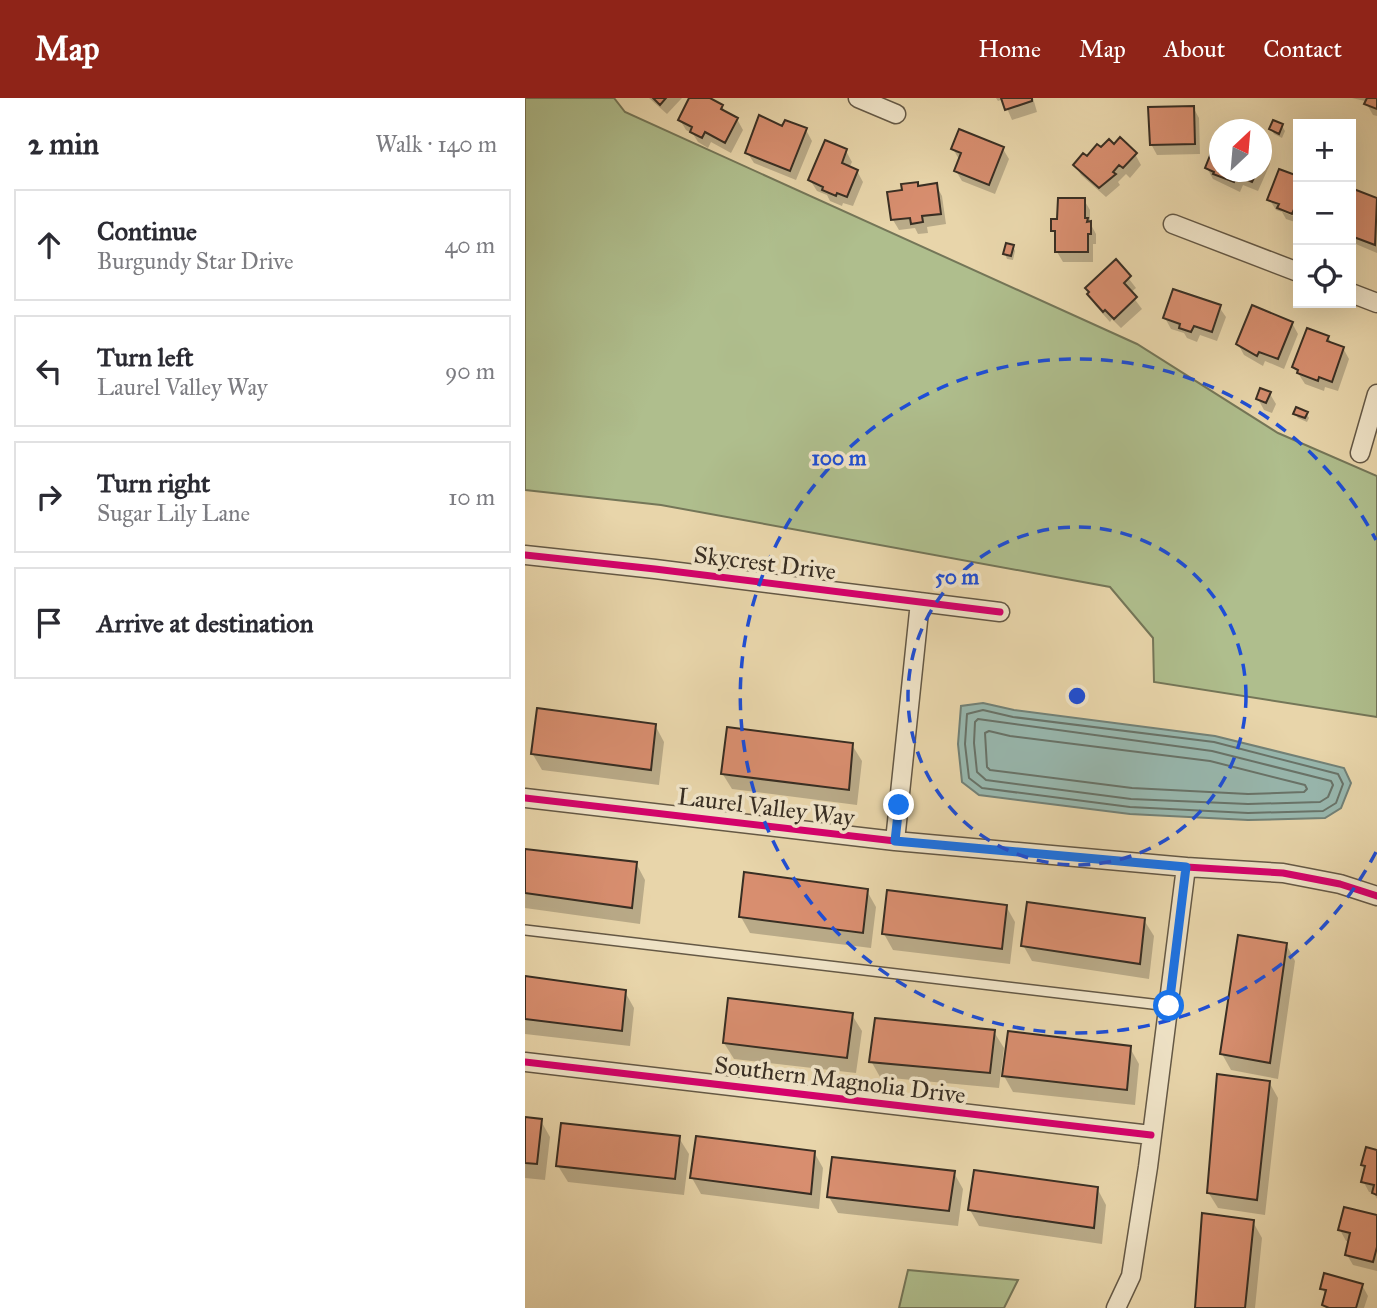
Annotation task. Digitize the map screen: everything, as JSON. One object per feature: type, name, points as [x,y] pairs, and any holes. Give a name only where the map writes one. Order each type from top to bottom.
[{"type":"street","points":[[858,98],[896,114]]},
{"type":"street","points":[[1173,225],[1293,270]]},
{"type":"street","points":[[1356,295],[1377,303]]},
{"type":"street","points":[[1360,453],[1377,394]]},
{"type":"street","name":"Skycrest Drive","points":[[525,555],[1000,612]]},
{"type":"street","points":[[895,841],[920,602]]},
{"type":"street","name":"Laurel Valley Way","points":[[525,797],[895,841],[1283,873],[1340,884],[1377,896]]},
{"type":"street","points":[[1116,1308],[1131,1276],[1186,867]]},
{"type":"street","name":"Southern Magnolia Drive","points":[[525,1062],[1151,1135]]},
{"type":"lane","points":[[525,930],[1169,1006]]},
{"type":"green space","points":[[525,98],[614,98],[625,112],[1137,344],[1278,433],[1377,476],[1377,717],[1154,682],[1153,638],[1110,587],[661,505],[525,490]]},
{"type":"green space","points":[[908,1270],[1018,1280],[1004,1308],[899,1308]]},
{"type":"water","points":[[983,703],[1014,710],[1215,736],[1344,768],[1351,783],[1341,808],[1325,818],[1248,820],[1130,814],[979,795],[962,782],[958,744],[961,706]]},
{"type":"building","points":[[653,98],[666,98],[660,105]]},
{"type":"building","points":[[689,98],[710,98],[723,105],[721,109],[738,118],[725,143],[705,132],[702,138],[690,132],[692,127],[678,120]]},
{"type":"building","points":[[1001,98],[1032,98],[1032,101],[1005,110]]},
{"type":"building","points":[[1367,98],[1377,98],[1377,109],[1364,104]]},
{"type":"building","points":[[1194,106],[1195,144],[1150,145],[1148,107]]},
{"type":"building","points":[[759,115],[782,126],[785,120],[807,128],[790,171],[745,153]]},
{"type":"building","points":[[1273,120],[1283,124],[1279,134],[1272,130]]},
{"type":"building","points":[[959,129],[1004,147],[989,185],[954,171],[961,153],[951,149]]},
{"type":"building","points":[[1120,137],[1137,153],[1123,168],[1119,165],[1113,172],[1116,174],[1099,188],[1073,165],[1083,153],[1087,156],[1097,144],[1101,147],[1109,139],[1114,144]]},
{"type":"building","points":[[825,140],[847,149],[842,163],[858,170],[847,197],[822,190],[823,187],[808,180]]},
{"type":"building","points":[[1279,169],[1293,174],[1292,214],[1277,208],[1279,204],[1267,200]]},
{"type":"building","points":[[918,182],[918,186],[937,183],[941,214],[922,216],[923,222],[911,224],[910,218],[891,220],[887,192],[902,190],[901,184]]},
{"type":"building","points":[[1356,190],[1377,198],[1375,245],[1356,238]]},
{"type":"building","points":[[1058,198],[1085,198],[1085,218],[1088,218],[1087,222],[1091,221],[1088,252],[1055,252],[1055,231],[1051,231],[1051,219],[1057,219]]},
{"type":"building","points":[[1006,243],[1014,245],[1011,256],[1003,254]]},
{"type":"building","points":[[1116,259],[1131,276],[1124,283],[1137,297],[1114,319],[1105,310],[1103,312],[1085,288]]},
{"type":"building","points":[[1173,289],[1221,305],[1212,332],[1194,326],[1191,332],[1179,328],[1180,324],[1163,318]]},
{"type":"building","points":[[1252,305],[1293,322],[1278,359],[1259,352],[1257,356],[1236,344]]},
{"type":"building","points":[[1307,328],[1329,336],[1327,341],[1344,347],[1332,382],[1319,377],[1318,381],[1297,373],[1298,370],[1292,367]]},
{"type":"building","points":[[1260,388],[1271,392],[1266,403],[1256,399]]},
{"type":"building","points":[[1296,407],[1308,412],[1305,418],[1293,414]]},
{"type":"building","points":[[537,708],[656,724],[651,770],[531,754]]},
{"type":"building","points":[[727,727],[853,743],[849,790],[721,774]]},
{"type":"building","points":[[525,849],[637,862],[632,908],[525,893]]},
{"type":"building","points":[[744,872],[868,889],[863,933],[739,917]]},
{"type":"building","points":[[887,890],[1007,905],[1002,949],[882,934]]},
{"type":"building","points":[[1027,902],[1145,918],[1140,964],[1021,946]]},
{"type":"building","points":[[1238,935],[1287,943],[1270,1063],[1220,1054]]},
{"type":"building","points":[[525,976],[626,990],[622,1031],[525,1019]]},
{"type":"building","points":[[728,998],[853,1013],[847,1058],[723,1043]]},
{"type":"building","points":[[875,1018],[995,1030],[990,1073],[869,1062]]},
{"type":"building","points":[[1008,1031],[1131,1046],[1127,1090],[1002,1076]]},
{"type":"building","points":[[1217,1074],[1270,1081],[1257,1200],[1207,1193]]},
{"type":"building","points":[[525,1117],[542,1119],[537,1164],[525,1163]]},
{"type":"building","points":[[561,1123],[680,1136],[675,1179],[556,1166]]},
{"type":"building","points":[[696,1136],[815,1151],[811,1194],[690,1178]]},
{"type":"building","points":[[1366,1147],[1377,1150],[1377,1195],[1372,1193],[1374,1185],[1361,1182],[1365,1166],[1361,1165]]},
{"type":"building","points":[[832,1157],[955,1171],[949,1211],[827,1197]]},
{"type":"building","points":[[974,1170],[1098,1187],[1094,1228],[968,1210]]},
{"type":"building","points":[[1344,1207],[1377,1215],[1377,1247],[1373,1262],[1345,1255],[1350,1233],[1338,1230]]},
{"type":"building","points":[[1202,1213],[1254,1220],[1245,1308],[1195,1308]]},
{"type":"building","points":[[1324,1273],[1363,1284],[1356,1308],[1329,1308],[1322,1305],[1326,1290],[1320,1289]]},
{"type":"cycle path","points":[[525,555],[1000,612]]},
{"type":"cycle path","points":[[525,798],[895,841],[1283,873],[1340,884],[1377,896]]},
{"type":"cycle path","points":[[525,1062],[1151,1135]]},
{"type":"route","points":[[899,805],[895,841],[1186,867],[1169,1006]]}]
